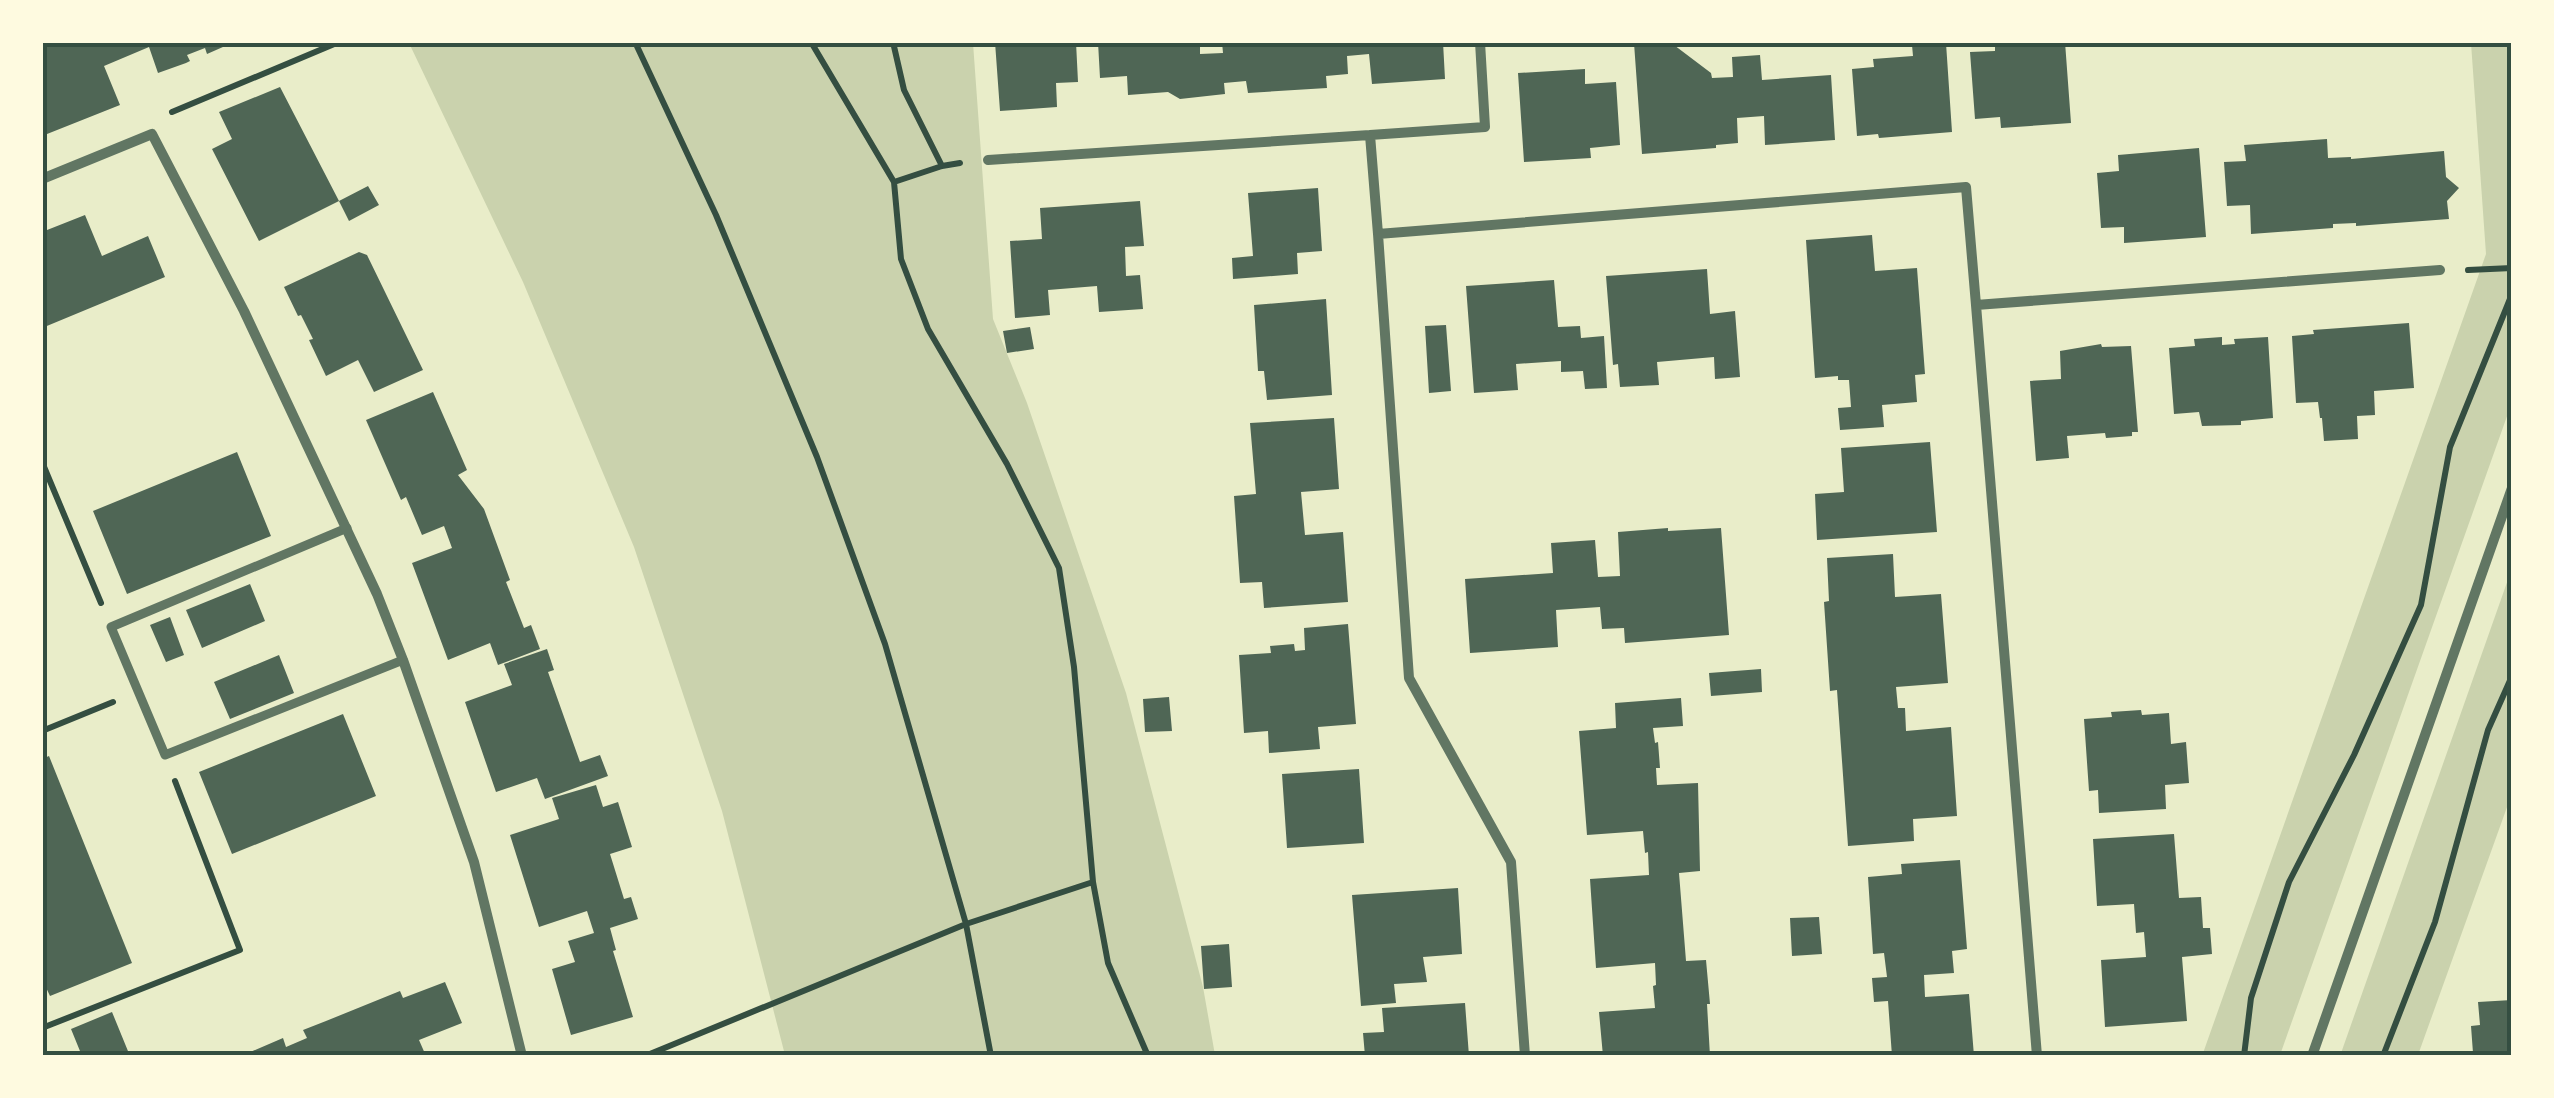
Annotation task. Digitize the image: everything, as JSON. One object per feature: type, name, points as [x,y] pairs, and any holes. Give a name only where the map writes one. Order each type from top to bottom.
[{"type":"street","points":[[988,160],[1485,127],[1480,42]]},
{"type":"street","points":[[42,180],[152,134],[244,312],[377,594],[474,862],[522,1056]]},
{"type":"street","points":[[1370,135],[1409,678],[1511,862],[1525,1056]]},
{"type":"street","points":[[1378,234],[1966,186],[2037,1056]]},
{"type":"street","points":[[1976,305],[2440,270]]},
{"type":"street","points":[[2312,1056],[2512,488]]},
{"type":"street","points":[[347,528],[111,627],[138,692],[165,754],[402,660]]},
{"type":"path","points":[[152,134],[161,116],[339,42]]},
{"type":"path","points":[[635,42],[716,215],[817,457],[885,644],[966,924],[992,1056]]},
{"type":"path","points":[[812,42],[894,182],[901,259],[928,328],[1007,464],[1059,568],[1074,667],[1094,882],[1108,963],[1148,1056]]},
{"type":"path","points":[[893,42],[904,90],[942,166]]},
{"type":"path","points":[[894,182],[942,166],[988,160]]},
{"type":"path","points":[[2440,270],[2512,268]]},
{"type":"path","points":[[2244,1056],[2251,998],[2289,882],[2354,755],[2421,605],[2450,447],[2512,294]]},
{"type":"path","points":[[42,462],[111,627]]},
{"type":"path","points":[[2384,1056],[2435,922],[2488,730],[2512,676]]},
{"type":"path","points":[[42,731],[138,692]]},
{"type":"path","points":[[42,1028],[240,950],[165,754]]},
{"type":"path","points":[[645,1056],[966,924],[1094,882]]},
{"type":"green space","points":[[409,43],[973,43],[993,319],[1027,403],[1126,693],[1203,987],[1215,1055],[785,1055],[722,811],[634,547],[523,282]]},
{"type":"green space","points":[[2471,43],[2511,43],[2511,405],[2280,1055],[2202,1056],[2486,254]]},
{"type":"green space","points":[[2511,571],[2511,796],[2418,1055],[2340,1056]]},
{"type":"building","points":[[56,42],[232,43],[207,54],[205,48],[187,55],[190,61],[158,73],[149,47],[104,66],[120,105],[42,136],[42,48]]},
{"type":"building","points":[[995,42],[1076,42],[1078,82],[1056,83],[1057,107],[1000,111]]},
{"type":"building","points":[[1098,42],[1200,42],[1200,54],[1223,53],[1222,42],[1443,42],[1445,79],[1372,84],[1369,54],[1347,56],[1348,74],[1326,76],[1327,88],[1248,93],[1246,81],[1224,83],[1225,94],[1180,99],[1168,92],[1128,95],[1127,76],[1100,78]]},
{"type":"building","points":[[1670,42],[1711,73],[1712,78],[1733,77],[1732,57],[1760,55],[1762,80],[1831,75],[1835,140],[1765,145],[1764,116],[1737,118],[1738,143],[1642,154],[1634,43]]},
{"type":"building","points":[[1995,42],[2065,42],[2071,123],[2001,128],[2000,117],[1975,119],[1970,52],[1995,51]]},
{"type":"building","points":[[1946,43],[1952,132],[1857,136],[1852,69],[1874,67],[1873,59],[1913,56],[1912,45]]},
{"type":"building","points":[[1585,69],[1585,84],[1616,82],[1620,145],[1590,148],[1591,158],[1524,162],[1518,73]]},
{"type":"building","points":[[280,87],[339,201],[259,241],[212,149],[232,139],[219,112]]},
{"type":"building","points":[[2327,139],[2328,158],[2444,151],[2446,177],[2459,188],[2447,201],[2449,219],[2333,224],[2333,228],[2251,234],[2250,205],[2227,206],[2224,162],[2246,161],[2244,145]]},
{"type":"building","points":[[2199,148],[2206,237],[2124,243],[2124,227],[2101,228],[2097,173],[2119,171],[2118,155]]},
{"type":"building","points":[[368,186],[379,205],[349,221],[339,201]]},
{"type":"building","points":[[1318,188],[1322,251],[1297,253],[1298,274],[1233,279],[1232,258],[1253,256],[1248,193]]},
{"type":"building","points":[[1140,201],[1144,246],[1125,247],[1126,276],[1140,275],[1143,309],[1099,312],[1097,286],[1048,290],[1050,315],[1015,318],[1010,241],[1042,239],[1040,208]]},
{"type":"building","points":[[85,215],[102,256],[148,236],[165,277],[42,328],[42,232]]},
{"type":"building","points":[[1872,235],[1875,271],[1917,268],[1925,374],[1915,375],[1917,402],[1882,405],[1884,427],[1840,430],[1838,408],[1851,407],[1849,380],[1838,380],[1838,376],[1815,378],[1806,240]]},
{"type":"building","points":[[359,252],[367,255],[423,370],[374,392],[358,360],[326,376],[309,340],[313,339],[284,287]]},
{"type":"building","points":[[1707,269],[1710,314],[1735,311],[1740,377],[1715,379],[1714,357],[1657,362],[1659,385],[1620,387],[1618,364],[1613,365],[1606,276]]},
{"type":"building","points":[[1554,280],[1558,327],[1580,326],[1581,338],[1604,336],[1607,388],[1585,389],[1583,371],[1561,372],[1561,361],[1516,364],[1518,390],[1474,393],[1466,286]]},
{"type":"building","points":[[1326,299],[1332,395],[1267,400],[1264,371],[1258,371],[1254,305]]},
{"type":"building","points":[[2409,323],[2414,388],[2374,391],[2375,415],[2357,416],[2358,439],[2324,441],[2318,402],[2296,403],[2292,336],[2314,334],[2313,330]]},
{"type":"building","points":[[1446,325],[1451,391],[1429,393],[1425,326]]},
{"type":"building","points":[[1030,327],[1034,349],[1007,353],[1003,331]]},
{"type":"building","points":[[2222,337],[2222,345],[2235,344],[2234,339],[2268,337],[2273,418],[2241,421],[2241,425],[2202,426],[2199,412],[2174,414],[2169,348],[2195,346],[2194,339]]},
{"type":"building","points":[[2101,344],[2131,346],[2138,432],[2106,438],[2105,433],[2067,436],[2069,458],[2036,461],[2030,381],[2061,379],[2060,351]]},
{"type":"building","points":[[433,392],[467,470],[458,475],[484,509],[524,628],[531,625],[540,649],[498,665],[490,643],[448,660],[412,563],[452,548],[444,526],[422,535],[406,497],[401,500],[366,420]]},
{"type":"building","points":[[1334,418],[1339,489],[1301,492],[1305,535],[1343,532],[1348,602],[1264,608],[1262,582],[1240,583],[1234,496],[1256,494],[1250,423]]},
{"type":"building","points":[[1930,442],[1937,532],[1817,540],[1815,494],[1844,492],[1841,448]]},
{"type":"building","points":[[237,452],[271,536],[127,594],[93,511]]},
{"type":"building","points":[[1721,528],[1729,635],[1625,643],[1624,628],[1602,629],[1600,607],[1556,610],[1558,647],[1470,653],[1465,579],[1553,573],[1551,543],[1595,540],[1598,577],[1620,576],[1618,532]]},
{"type":"building","points":[[1893,554],[1895,597],[1941,594],[1948,683],[1896,687],[1898,708],[1905,708],[1906,731],[1951,727],[1957,816],[1913,819],[1914,841],[1848,846],[1837,690],[1830,691],[1824,602],[1829,601],[1827,558]]},
{"type":"building","points":[[250,584],[265,621],[202,648],[186,610]]},
{"type":"building","points":[[170,617],[184,655],[166,662],[150,625]]},
{"type":"building","points":[[1348,624],[1356,724],[1318,727],[1320,749],[1269,753],[1268,731],[1244,733],[1239,655],[1271,653],[1270,646],[1294,644],[1295,651],[1305,650],[1304,628]]},
{"type":"building","points":[[547,649],[554,670],[548,672],[580,762],[600,755],[608,776],[545,799],[537,778],[496,792],[465,702],[512,685],[504,664]]},
{"type":"building","points":[[279,655],[294,693],[230,719],[214,682]]},
{"type":"building","points":[[1761,669],[1762,692],[1711,696],[1709,673]]},
{"type":"building","points":[[1169,697],[1172,731],[1145,732],[1143,699]]},
{"type":"building","points":[[1681,698],[1683,726],[1653,728],[1660,768],[1656,768],[1657,785],[1698,783],[1700,871],[1679,873],[1686,961],[1706,960],[1710,1056],[1603,1056],[1599,1012],[1655,1008],[1655,963],[1596,968],[1590,879],[1649,875],[1648,852],[1645,853],[1643,831],[1587,835],[1579,731],[1616,728],[1615,703]]},
{"type":"building","points":[[2141,710],[2142,715],[2169,713],[2171,744],[2186,742],[2189,783],[2165,785],[2166,809],[2099,813],[2098,790],[2089,791],[2084,719]]},
{"type":"building","points":[[343,714],[376,796],[232,854],[199,772]]},
{"type":"building","points":[[49,756],[132,963],[50,996],[42,979],[42,759]]},
{"type":"building","points":[[1359,769],[1364,843],[1287,848],[1282,774]]},
{"type":"building","points":[[596,785],[603,807],[618,802],[632,847],[610,854],[624,899],[631,897],[638,919],[610,928],[633,1017],[571,1035],[552,969],[575,962],[568,941],[594,933],[587,911],[539,927],[510,835],[559,819],[552,798]]},
{"type":"building","points":[[2174,834],[2179,898],[2201,897],[2203,928],[2210,928],[2212,954],[2182,957],[2187,1021],[2105,1027],[2101,960],[2146,957],[2144,932],[2136,933],[2134,904],[2097,906],[2093,839]]},
{"type":"building","points":[[1960,860],[1967,949],[1952,951],[1954,973],[1924,975],[1925,997],[1969,994],[1974,1056],[1892,1056],[1888,1001],[1874,1002],[1872,978],[1887,977],[1884,953],[1873,954],[1868,877],[1902,874],[1901,864]]},
{"type":"building","points":[[1458,888],[1462,954],[1423,957],[1427,982],[1394,984],[1396,1003],[1361,1006],[1352,895]]},
{"type":"building","points":[[1819,917],[1822,954],[1792,956],[1790,918]]},
{"type":"building","points":[[1229,944],[1232,987],[1204,989],[1201,946]]},
{"type":"building","points":[[445,982],[462,1023],[419,1040],[426,1056],[241,1056],[283,1038],[286,1047],[307,1038],[303,1030],[400,991],[403,998]]},
{"type":"building","points":[[2512,1000],[2512,1056],[2473,1053],[2471,1026],[2480,1025],[2478,1002]]},
{"type":"building","points":[[1465,1003],[1469,1056],[1365,1056],[1363,1033],[1384,1032],[1382,1008]]},
{"type":"building","points":[[112,1012],[130,1056],[82,1056],[71,1029]]}]
